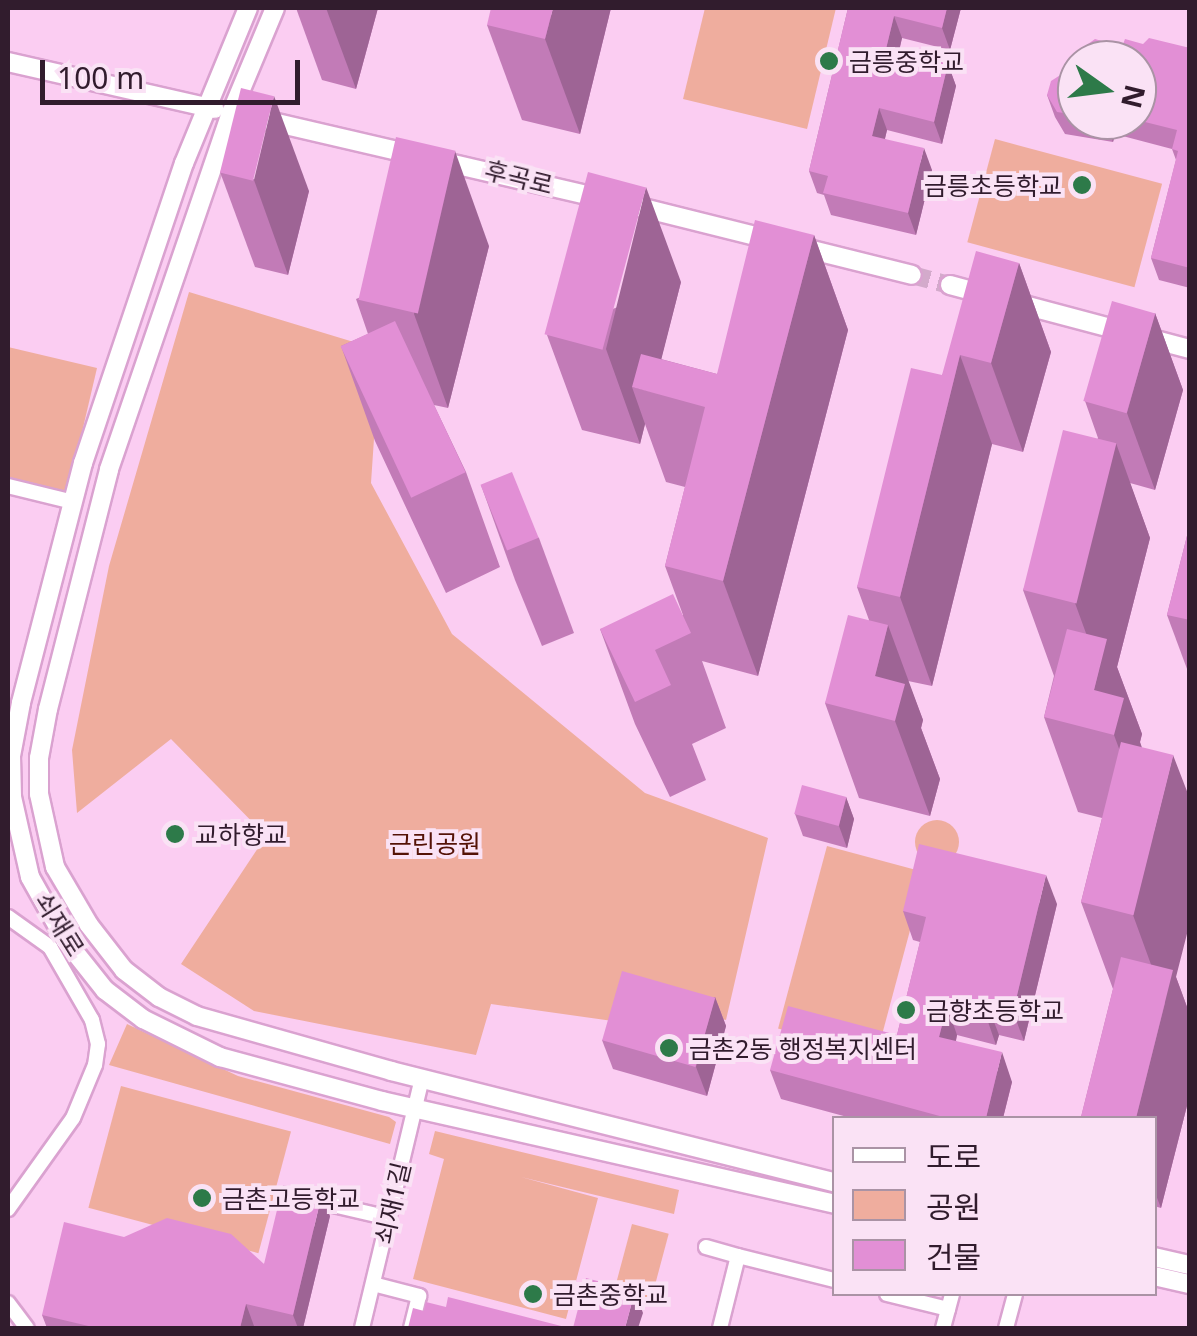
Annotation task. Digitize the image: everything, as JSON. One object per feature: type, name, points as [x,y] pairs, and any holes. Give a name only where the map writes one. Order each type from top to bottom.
[{"type":"street","name":"쇠재로","points":[[248,8],[205,107],[73,502],[11,756],[19,834],[30,877],[66,941],[105,990],[143,1019],[220,1057],[415,1109],[832,1204]]},
{"type":"street","points":[[274,8],[231,112],[105,489],[38,758],[45,828],[55,866],[89,925],[124,970],[159,997],[231,1028],[832,1181]]},
{"type":"street","name":"후곡로","points":[[8,62],[499,172],[912,275]]},
{"type":"street","points":[[950,284],[1190,349]]},
{"type":"street","points":[[8,486],[73,502]]},
{"type":"street","points":[[8,917],[50,947],[92,1020],[98,1044],[96,1064],[73,1118],[8,1209]]},
{"type":"street","name":"쇠재1길","points":[[362,1328],[422,1078]]},
{"type":"street","points":[[289,1195],[389,1218]]},
{"type":"street","points":[[706,1247],[832,1280]]},
{"type":"street","points":[[720,1328],[738,1256]]},
{"type":"street","points":[[1157,1259],[1190,1265]]},
{"type":"street","points":[[1157,1277],[1190,1284]]},
{"type":"street","points":[[373,1284],[418,1296],[411,1328]]},
{"type":"street","points":[[905,1296],[950,1301],[943,1328]]},
{"type":"street","points":[[1006,1328],[1014,1296]]},
{"type":"street","points":[[8,1303],[27,1328]]},
{"type":"green space","points":[[705,8],[836,8],[807,129],[683,99]]},
{"type":"green space","points":[[995,139],[1162,184],[1134,287],[967,242]]},
{"type":"green space","name":"근린공원","points":[[189,292],[380,350],[371,483],[452,634],[645,793],[768,838],[726,1020],[630,997],[620,1022],[491,1004],[476,1055],[254,1011],[181,964],[266,836],[171,739],[77,813],[72,750],[109,566]]},
{"type":"green space","points":[[8,347],[97,368],[68,492],[8,477]]},
{"type":"green space","points":[[937,820],[952,827],[959,842],[952,857],[937,864],[922,857],[915,842],[922,827]]},
{"type":"green space","points":[[827,846],[926,872],[877,1055],[778,1029]]},
{"type":"green space","points":[[127,1024],[238,1076],[389,1117],[396,1122],[390,1144],[109,1065]]},
{"type":"green space","points":[[121,1086],[291,1132],[258,1253],[88,1208]]},
{"type":"green space","points":[[435,1131],[679,1190],[674,1214],[521,1177],[598,1198],[566,1319],[413,1279],[444,1159],[429,1154]]},
{"type":"green space","points":[[632,1224],[669,1234],[651,1300],[614,1290]]},
{"type":"building","points":[[491,8],[553,8],[545,39],[487,25]]},
{"type":"building","points":[[848,8],[947,8],[942,28],[894,16],[886,49],[948,64],[934,122],[879,108],[872,136],[924,148],[908,213],[823,193],[828,176],[809,171]]},
{"type":"building","points":[[1149,38],[1190,48],[1190,268],[1151,258],[1178,151],[1172,149],[1177,130],[1157,125],[1157,40]]},
{"type":"building","points":[[1057,77],[1057,112],[1047,95],[1051,81]]},
{"type":"building","points":[[241,88],[274,96],[253,181],[220,172]]},
{"type":"building","points":[[396,137],[455,151],[418,313],[358,300]]},
{"type":"building","points":[[588,172],[646,188],[602,350],[545,334]]},
{"type":"building","points":[[755,220],[814,235],[723,581],[665,566],[705,407],[632,387],[641,354],[717,374]]},
{"type":"building","points":[[976,251],[1019,263],[991,363],[960,355],[900,597],[857,587],[911,368],[942,375]]},
{"type":"building","points":[[1112,301],[1155,313],[1127,413],[1083,401]]},
{"type":"building","points":[[395,321],[466,472],[411,498],[341,346]]},
{"type":"building","points":[[1063,430],[1116,443],[1076,603],[1023,590]]},
{"type":"building","points":[[512,472],[539,538],[507,551],[480,485]]},
{"type":"building","points":[[1190,524],[1190,620],[1167,615]]},
{"type":"building","points":[[673,594],[691,633],[655,650],[671,685],[635,702],[600,629]]},
{"type":"building","points":[[848,615],[888,625],[875,676],[905,684],[895,721],[825,703]]},
{"type":"building","points":[[1067,629],[1107,639],[1094,690],[1124,698],[1114,735],[1044,717]]},
{"type":"building","points":[[1121,742],[1173,755],[1133,915],[1081,902]]},
{"type":"building","points":[[802,785],[846,797],[839,826],[794,814]]},
{"type":"building","points":[[919,844],[1046,875],[1013,1012],[988,1006],[986,1016],[947,1006],[939,1037],[1002,1052],[986,1116],[940,1116],[770,1070],[788,1006],[897,1035],[926,917],[903,911]]},
{"type":"building","points":[[1121,957],[1173,970],[1136,1116],[1081,1116]]},
{"type":"building","points":[[622,971],[715,998],[695,1067],[602,1040]]},
{"type":"building","points":[[283,1185],[322,1194],[293,1315],[246,1304],[240,1328],[97,1328],[42,1315],[64,1222],[124,1237],[167,1218],[231,1234],[264,1264]]},
{"type":"building","points":[[586,1278],[635,1291],[625,1328],[573,1328]]},
{"type":"building","points":[[448,1297],[569,1328],[408,1328],[413,1308],[424,1311],[426,1302],[446,1307]]},
{"type":"tunnel","points":[[912,275],[950,285]]},
{"type":"place","name":"금릉중학교","points":[[829,61]]},
{"type":"place","name":"금릉초등학교","points":[[1082,185]]},
{"type":"place","name":"교하향교","points":[[175,834]]},
{"type":"place","name":"금향초등학교","points":[[906,1010]]},
{"type":"place","name":"금촌2동 행정복지센터","points":[[669,1048]]},
{"type":"place","name":"금촌고등학교","points":[[202,1198]]},
{"type":"place","name":"금촌중학교","points":[[533,1294]]}]
